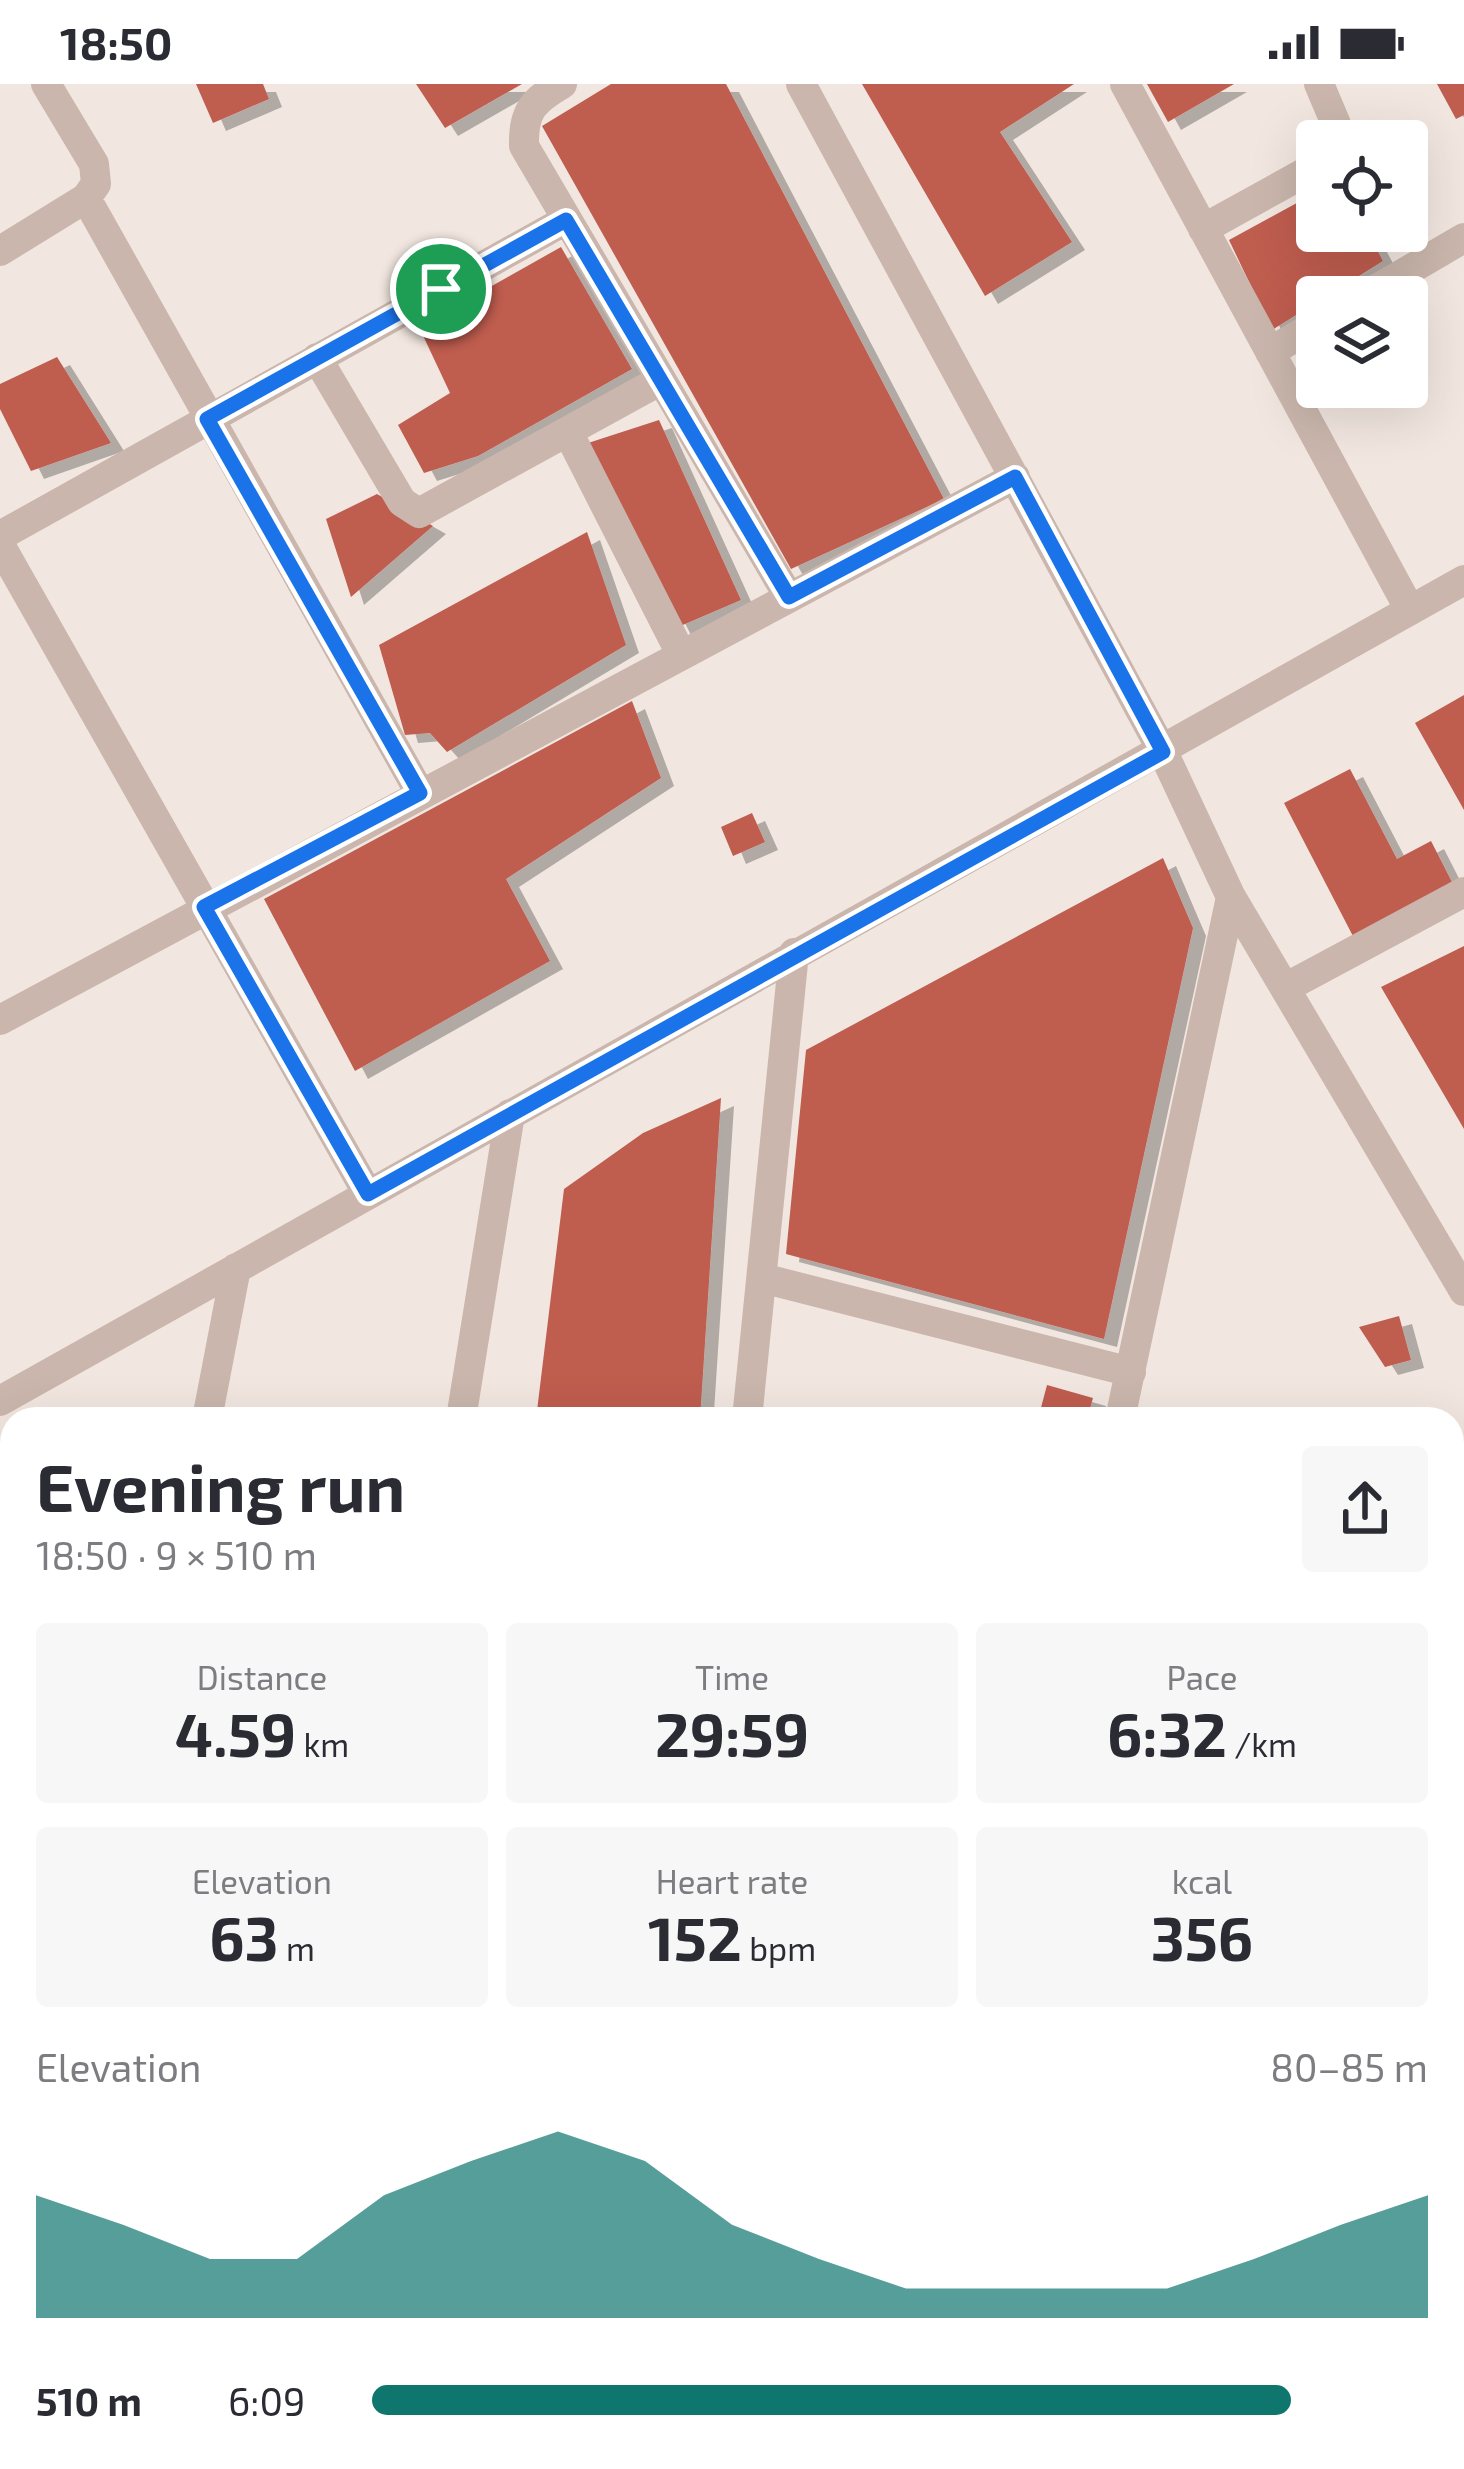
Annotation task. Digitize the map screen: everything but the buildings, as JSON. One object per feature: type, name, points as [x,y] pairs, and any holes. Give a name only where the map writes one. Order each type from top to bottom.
[{"type":"street","points":[[0,251],[86,198],[96,184],[94,164],[46,84]]},
{"type":"street","points":[[562,84],[534,100],[523,119],[524,146],[789,597]]},
{"type":"street","points":[[801,84],[1163,752],[1231,897],[1464,1291]]},
{"type":"street","points":[[1125,84],[1410,610]]},
{"type":"street","points":[[1319,84],[1334,120]]},
{"type":"street","points":[[1204,230],[1296,178]]},
{"type":"street","points":[[86,198],[420,793]]},
{"type":"street","points":[[0,536],[566,220]]},
{"type":"street","points":[[1399,276],[1464,238]]},
{"type":"street","points":[[1270,352],[1296,337]]},
{"type":"street","points":[[317,358],[402,502],[419,513],[661,380]]},
{"type":"street","points":[[568,434],[681,654]]},
{"type":"street","points":[[0,1019],[1015,477]]},
{"type":"street","points":[[0,545],[368,1194]]},
{"type":"street","points":[[0,1400],[1464,580]]},
{"type":"street","points":[[1286,988],[1464,892]]},
{"type":"street","points":[[1123,1407],[1231,897]]},
{"type":"street","points":[[749,1407],[794,953]]},
{"type":"street","points":[[463,1407],[510,1114]]},
{"type":"street","points":[[209,1407],[236,1268]]},
{"type":"street","points":[[762,1277],[1130,1372]]},
{"type":"route","points":[[566,220],[789,597],[1015,477],[1163,752],[794,953],[368,1194],[204,907],[420,793],[207,419],[441,289],[566,220]]}]
